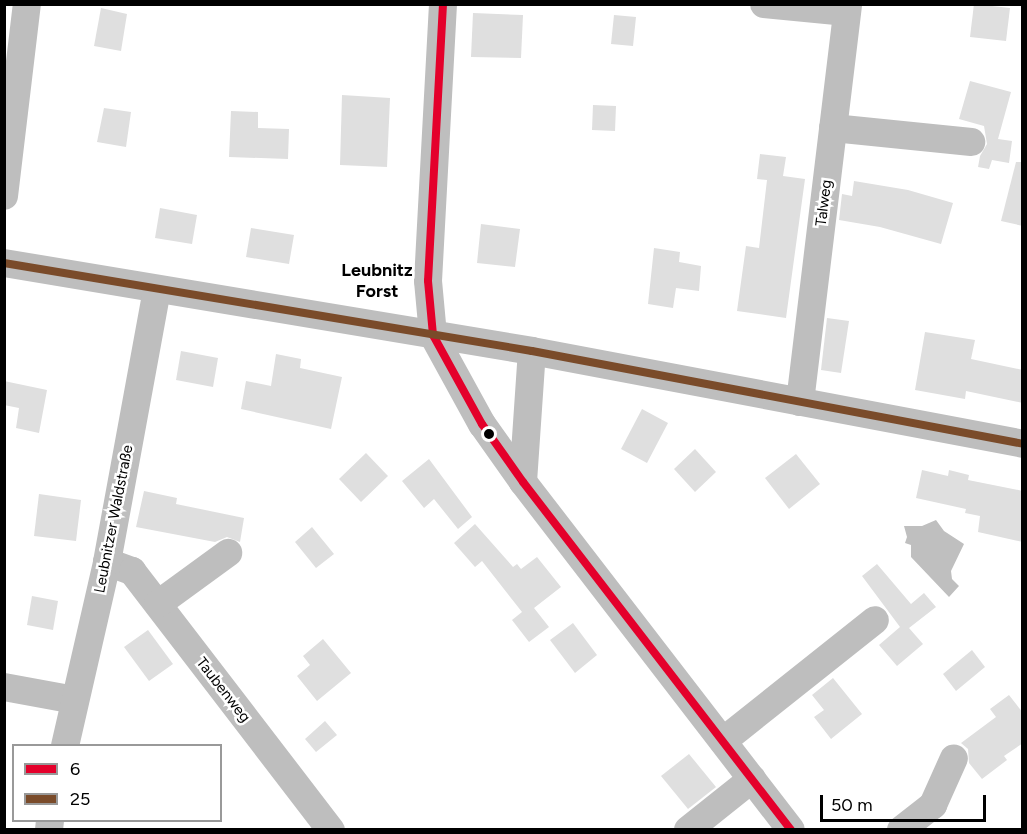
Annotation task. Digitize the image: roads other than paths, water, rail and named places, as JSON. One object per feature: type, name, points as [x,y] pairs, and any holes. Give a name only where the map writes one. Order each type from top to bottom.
[{"type":"street","points":[[4,196],[27,4]]},
{"type":"street","points":[[443,4],[428,281],[433,335],[477,415],[523,482],[791,830]]},
{"type":"street","points":[[764,4],[847,8]]},
{"type":"street","name":"Talweg","points":[[800,402],[847,8]]},
{"type":"street","points":[[833,128],[971,142]]},
{"type":"street","points":[[4,263],[532,351],[1023,444]]},
{"type":"street","name":"Leubnitzer Waldstraße","points":[[65,744],[107,562],[157,290]]},
{"type":"street","points":[[523,482],[532,351]]},
{"type":"street","points":[[158,604],[228,553]]},
{"type":"street","name":"Taubenweg","points":[[107,562],[132,571],[331,830]]},
{"type":"street","points":[[723,741],[875,620]]},
{"type":"street","points":[[4,687],[75,700]]},
{"type":"street","points":[[902,830],[933,805],[954,758]]},
{"type":"street","points":[[688,830],[752,779]]},
{"type":"district","name":"Leubnitz Forst","points":[[377,281]]}]
